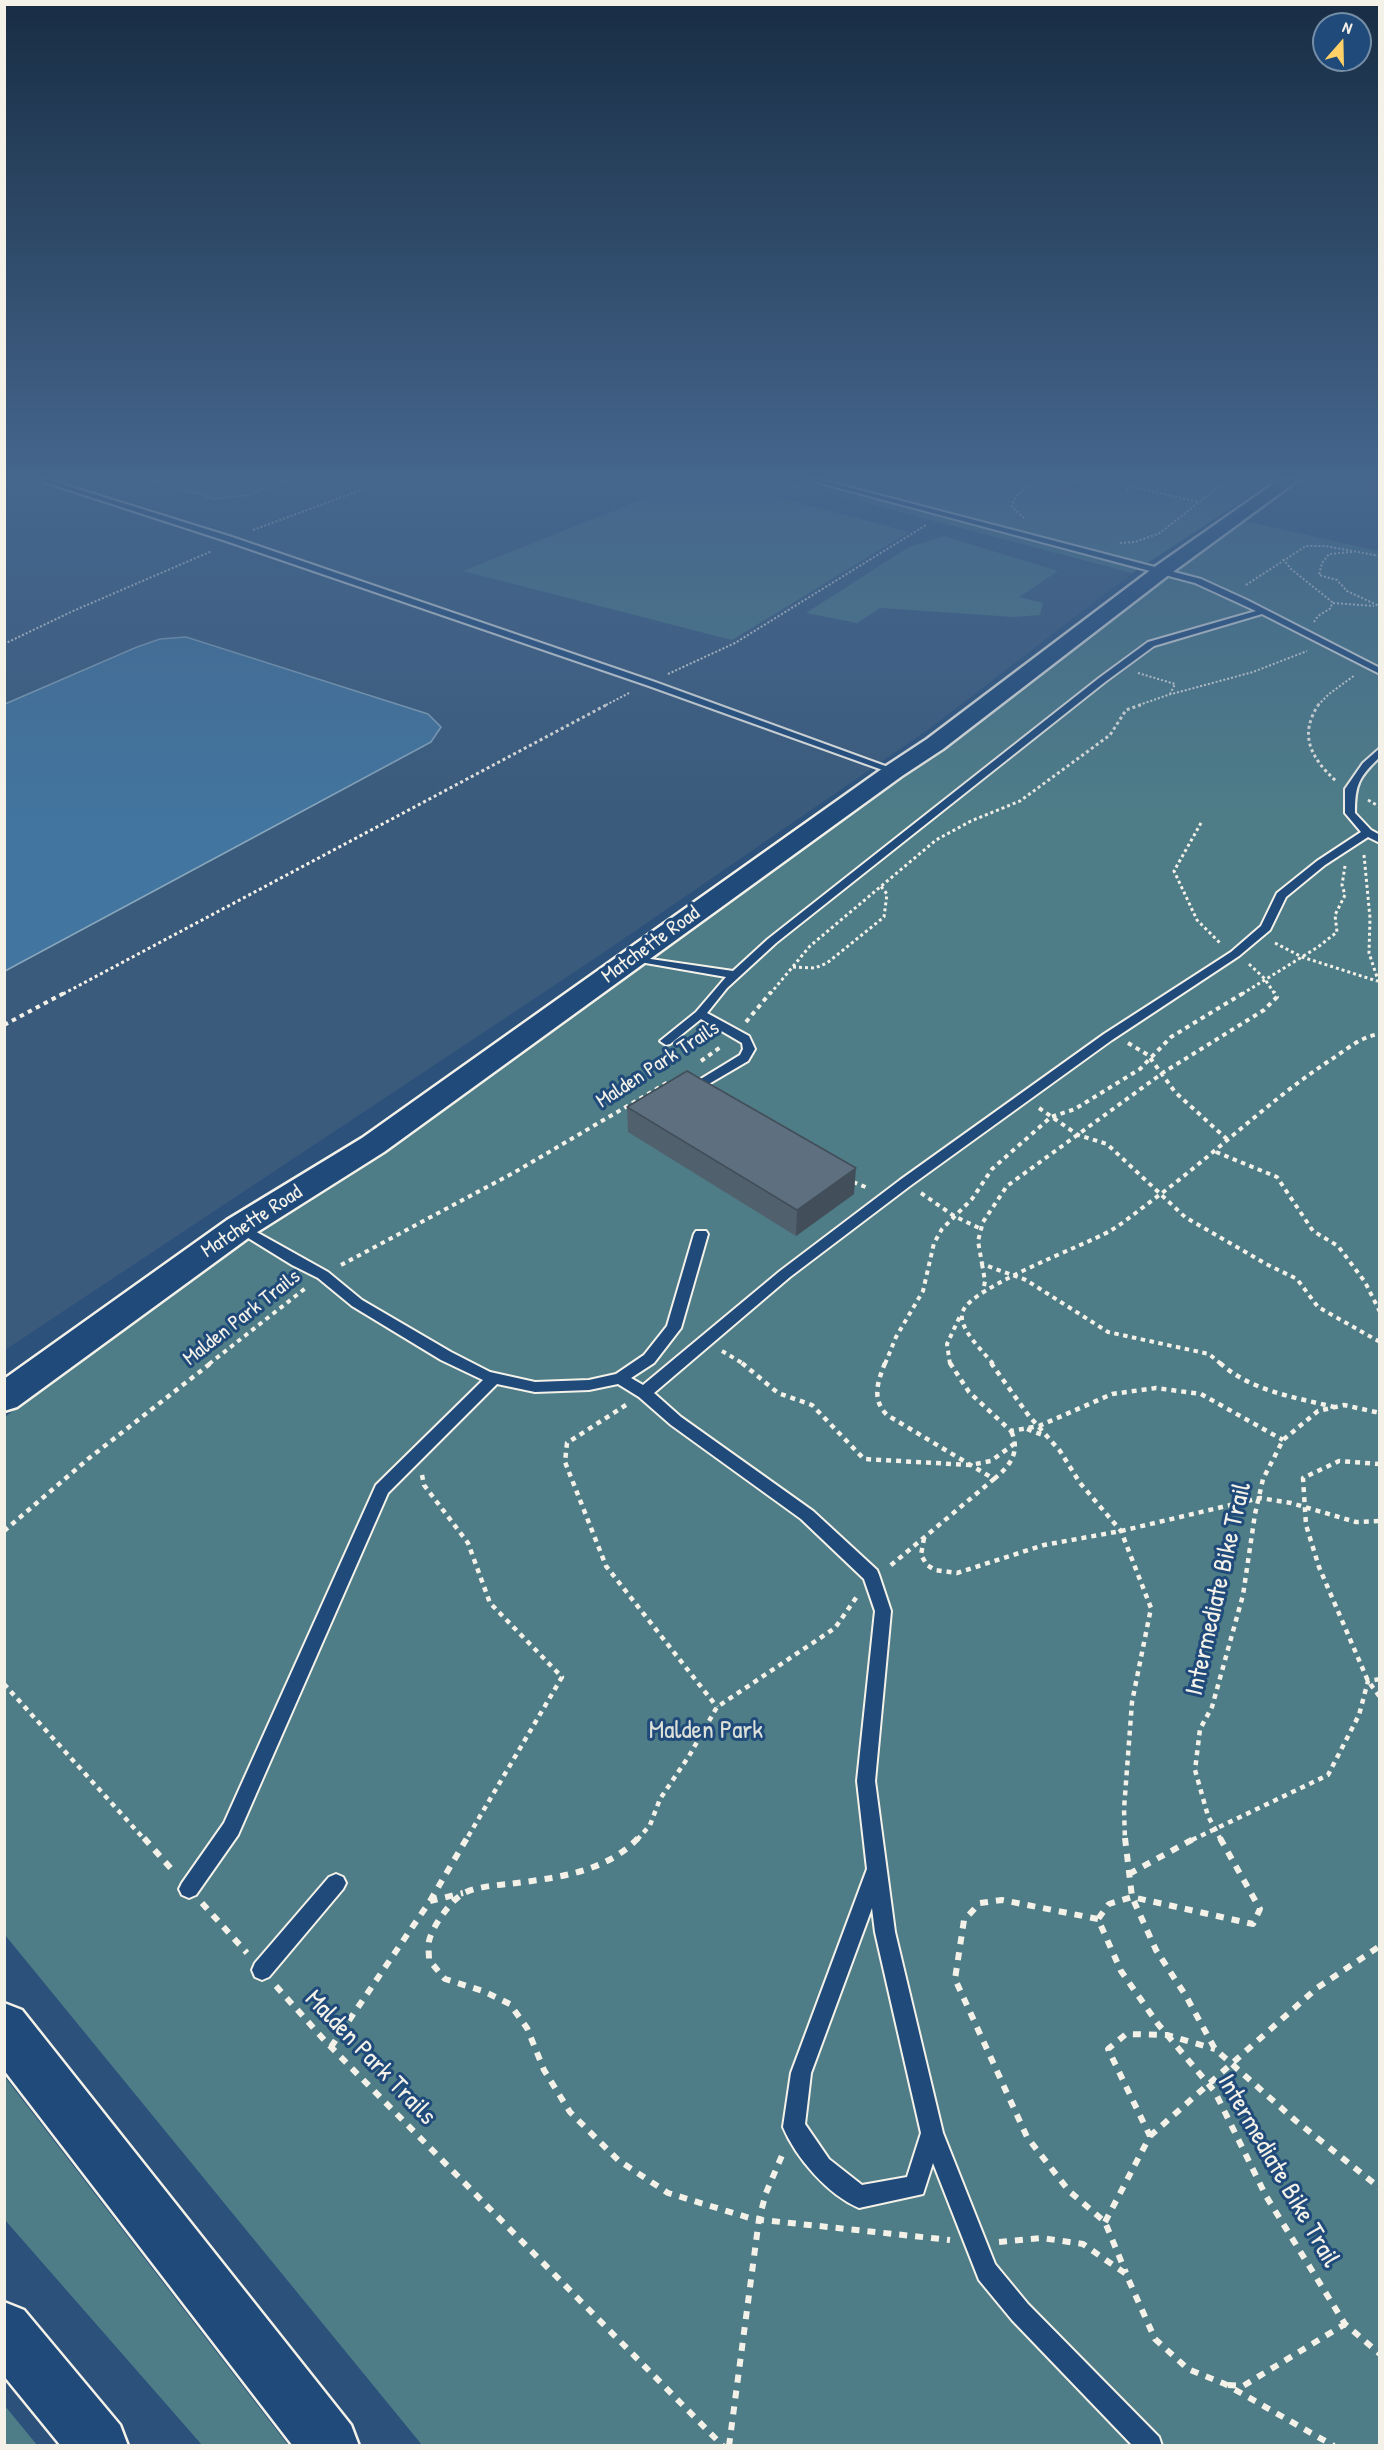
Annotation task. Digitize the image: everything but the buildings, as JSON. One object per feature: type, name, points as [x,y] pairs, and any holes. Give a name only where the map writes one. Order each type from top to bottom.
[{"type":"main road","name":"Matchette Road","points":[[4,1398],[239,1228],[373,1145],[894,771],[935,744],[1130,594]]},
{"type":"main road","points":[[4,2028],[330,2445]]},
{"type":"main road","points":[[4,2331],[99,2445]]},
{"type":"lane","points":[[390,594],[894,771]]},
{"type":"lane","points":[[1230,594],[1323,645],[1380,672]]},
{"type":"lane","points":[[666,1041],[700,1014],[735,975],[781,934],[1119,667],[1151,644],[1261,612]]},
{"type":"lane","points":[[1380,751],[1366,765],[1350,789],[1350,813],[1367,832],[1380,840]]},
{"type":"lane","points":[[644,1393],[785,1274],[888,1196],[1108,1037],[1235,954],[1266,928],[1281,896],[1321,863],[1354,843],[1367,832]]},
{"type":"lane","points":[[634,958],[735,975]]},
{"type":"lane","points":[[682,1095],[744,1058],[750,1050],[750,1044],[700,1014]]},
{"type":"lane","points":[[239,1228],[323,1275],[357,1303],[446,1356],[494,1378],[535,1388],[589,1385],[620,1378],[649,1359],[674,1328],[702,1234]]},
{"type":"lane","points":[[189,1888],[231,1829],[382,1489],[494,1378]]},
{"type":"lane","points":[[620,1378],[644,1393],[676,1420],[807,1515],[871,1575],[883,1611],[866,1780],[885,1932],[932,2133],[987,2272],[1020,2312],[1150,2445]]},
{"type":"lane","points":[[877,1869],[801,2073],[794,2127],[821,2167],[859,2197],[915,2186],[932,2133]]},
{"type":"lane","points":[[262,1970],[336,1883]]},
{"type":"path","points":[[4,644],[112,594]]},
{"type":"path","points":[[4,1025],[647,683],[735,643],[815,594]]},
{"type":"path","points":[[1322,594],[1333,603],[1379,607]]},
{"type":"path","points":[[1354,594],[1379,607]]},
{"type":"path","points":[[1313,624],[1318,616],[1331,608],[1333,603]]},
{"type":"path","name":"Malden Park Trails","points":[[692,1067],[736,1035],[810,945],[880,885],[936,840],[971,821],[1020,801],[1062,772],[1110,735],[1126,710],[1170,694],[1253,672],[1323,645]]},
{"type":"path","points":[[1119,667],[1174,684],[1170,694]]},
{"type":"path","points":[[1354,670],[1355,676],[1327,695],[1312,717],[1307,740],[1316,763],[1334,780],[1380,807]]},
{"type":"path","points":[[983,1293],[985,1281],[977,1250],[979,1228],[992,1203],[1007,1186],[1164,1072],[1264,1010],[1277,997],[1264,978],[1247,962],[1205,932],[1193,914],[1174,871],[1202,824]]},
{"type":"path","points":[[1354,843],[1364,854],[1370,918],[1369,953],[1379,983]]},
{"type":"path","points":[[792,967],[815,968],[827,963],[884,917],[886,894],[880,885]]},
{"type":"path","points":[[1257,935],[1302,957],[1379,983]]},
{"type":"path","points":[[994,1479],[1012,1462],[1017,1441],[1011,1431],[992,1417],[953,1374],[947,1346],[967,1304],[1012,1276],[1110,1231],[1216,1152],[1300,1080],[1355,1044],[1372,1035],[1380,1034]]},
{"type":"path","points":[[1152,1057],[1164,1072],[1171,1086],[1229,1141]]},
{"type":"path","name":"Malden Park Trails","points":[[4,1531],[88,1459],[323,1275],[515,1172],[673,1079]]},
{"type":"path","points":[[1024,1096],[1078,1135],[1107,1144],[1185,1217],[1266,1264],[1297,1279],[1318,1307],[1380,1342]]},
{"type":"path","points":[[1216,1152],[1277,1177],[1313,1231],[1338,1246],[1365,1282],[1380,1312]]},
{"type":"path","points":[[850,1181],[888,1196]]},
{"type":"path","points":[[906,1183],[954,1216],[979,1228]]},
{"type":"path","points":[[982,1264],[1026,1280],[1108,1332],[1209,1354],[1220,1361],[1227,1370],[1245,1381],[1334,1407],[1344,1405],[1380,1413]]},
{"type":"path","points":[[962,1312],[962,1321],[974,1342],[1060,1451],[1080,1483],[1121,1531],[1151,1608],[1132,1702],[1125,1809],[1132,1897],[1156,1950],[1186,1996],[1215,2049],[1296,2121],[1380,2188]]},
{"type":"path","points":[[705,1341],[740,1361],[778,1393],[812,1405],[864,1459],[970,1465],[992,1461],[1017,1441]]},
{"type":"path","points":[[1011,1431],[1039,1426],[1112,1394],[1156,1388],[1201,1394],[1283,1440]]},
{"type":"path","points":[[644,1393],[567,1443],[565,1462],[606,1566],[717,1707]]},
{"type":"path","name":"Intermediate Bike Trail","points":[[1132,1897],[1253,1924],[1260,1909],[1208,1816],[1195,1770],[1200,1729],[1212,1707],[1243,1595],[1255,1514],[1263,1479],[1283,1440],[1318,1411],[1334,1407]]},
{"type":"path","points":[[1026,1429],[1048,1437]]},
{"type":"path","points":[[331,2047],[430,1901],[562,1677],[490,1603],[468,1543],[424,1485],[417,1454]]},
{"type":"path","points":[[1380,1464],[1356,1460],[1330,1461],[1303,1478],[1306,1525],[1319,1567],[1368,1681],[1380,1697]]},
{"type":"path","points":[[925,1537],[921,1555],[927,1566],[942,1574],[957,1573],[1044,1545],[1121,1531],[1260,1498],[1291,1503],[1356,1522],[1380,1521]]},
{"type":"path","points":[[1368,1681],[1380,1678]]},
{"type":"path","points":[[1129,1874],[1214,1828],[1328,1775],[1359,1715],[1368,1681]]},
{"type":"path","name":"Malden Park Trails","points":[[4,1683],[331,2047],[723,2445]]},
{"type":"path","points":[[430,1901],[464,1893]]},
{"type":"path","points":[[1126,2274],[1105,2222],[1069,2192],[1027,2137],[955,1979],[964,1920],[980,1903],[1002,1900],[1098,1919],[1109,1904],[1132,1897]]},
{"type":"path","name":"Intermediate Bike Trail","points":[[1098,1919],[1122,1971],[1167,2036],[1215,2092],[1266,2196],[1345,2324],[1380,2354]]},
{"type":"path","points":[[1105,2222],[1150,2136],[1317,1988],[1380,1946]]},
{"type":"path","points":[[1150,2136],[1108,2049],[1126,2034],[1167,2036],[1215,2049]]},
{"type":"path","points":[[729,2445],[759,2219],[766,2193],[794,2127]]},
{"type":"path","points":[[1226,2384],[1243,2386],[1345,2324]]},
{"type":"shaded area","points":[[5,594],[1104,594],[929,729],[600,955],[5,1350]]},
{"type":"shaded area","points":[[186,637],[428,714],[441,727],[431,742],[5,971],[5,704],[137,647],[160,639]]},
{"type":"green space","points":[[554,594],[807,594],[732,640]]},
{"type":"green space","points":[[835,594],[1023,594],[1019,597],[1043,603],[1040,615],[1014,617],[880,608],[857,623],[806,613]]},
{"type":"green space","name":"Malden Park","points":[[1131,594],[1379,594],[1379,2445],[422,2445],[5,1935],[5,1417],[161,1297]]},
{"type":"green space","points":[[4,2077],[288,2445],[202,2445],[5,2220]]},
{"type":"green space","points":[[5,2406],[37,2445],[5,2445]]}]
